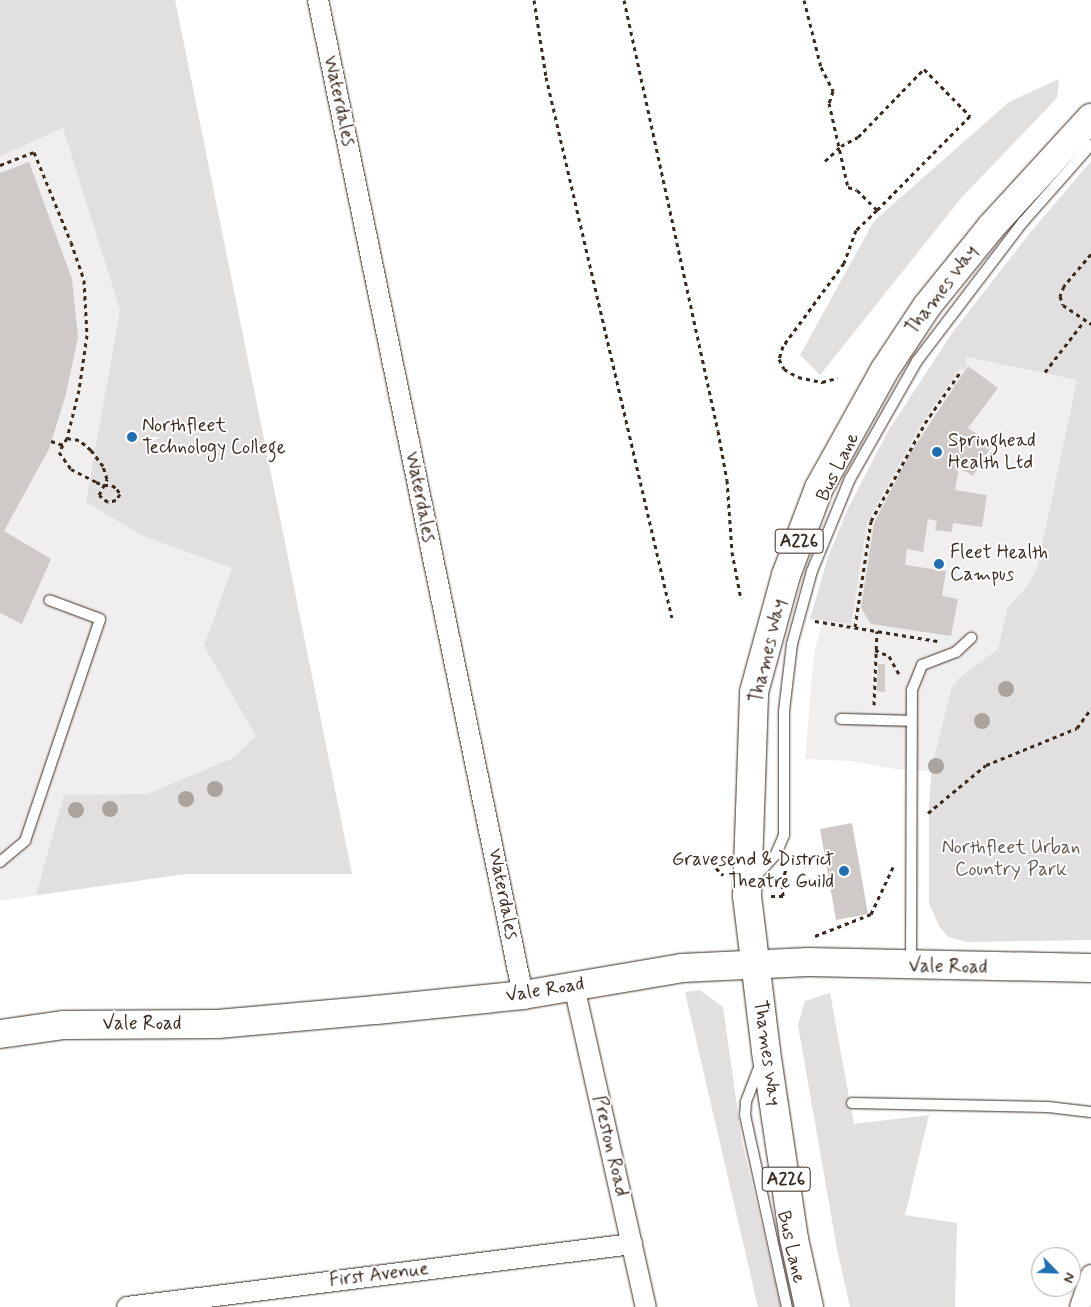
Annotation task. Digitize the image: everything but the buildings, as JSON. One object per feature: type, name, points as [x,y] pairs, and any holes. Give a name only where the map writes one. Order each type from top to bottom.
[{"type":"main road","name":"Thames Way","points":[[809,1307],[794,1239],[754,964],[746,887],[754,692],[786,575],[819,488],[884,371],[927,306],[991,227],[1091,118]]},
{"type":"main road","name":"Vale Road","points":[[0,1034],[64,1025],[228,1023],[523,995],[682,968],[808,962],[911,966],[1091,968]]},
{"type":"street","name":"Waterdales","points":[[318,0],[523,995]]},
{"type":"street","name":"Preston Road","points":[[574,986],[646,1307]]},
{"type":"street","name":"First Avenue","points":[[127,1307],[632,1244]]},
{"type":"street","points":[[1080,1307],[1091,1275]]},
{"type":"lane","name":"Bus Lane","points":[[746,887],[783,842],[784,711],[792,644],[812,571],[850,479],[917,361],[1023,222],[1091,145]]},
{"type":"lane","points":[[0,862],[25,841],[100,619],[49,600]]},
{"type":"lane","points":[[911,966],[912,690],[918,670],[932,659],[958,651],[971,638]]},
{"type":"lane","points":[[841,719],[911,721]]},
{"type":"lane","name":"Bus Lane","points":[[766,1051],[747,1099],[746,1115],[787,1307]]},
{"type":"lane","points":[[852,1103],[1048,1107],[1091,1112]]},
{"type":"path","points":[[534,0],[546,77],[672,618]]},
{"type":"path","points":[[624,0],[722,450],[727,480],[732,552],[741,599]]},
{"type":"path","points":[[804,0],[822,67],[833,91],[829,103],[848,187],[857,190],[877,210]]},
{"type":"path","points":[[826,161],[838,148],[856,138],[924,69],[970,116],[856,230],[844,263],[779,353],[783,368],[798,377],[822,382],[836,378]]},
{"type":"path","points":[[0,165],[34,152],[71,242],[84,280],[87,335],[67,438],[59,452],[71,469],[104,485],[117,489],[120,494],[116,500],[103,500],[99,495],[104,485],[107,479],[103,466],[91,450],[79,440],[67,438]]},
{"type":"path","points":[[1091,254],[1060,293],[1063,305],[1091,324]]},
{"type":"path","points":[[1045,372],[1085,320]]},
{"type":"path","points":[[855,627],[871,521],[925,423],[962,371]]},
{"type":"path","points":[[51,441],[63,445]]},
{"type":"path","points":[[807,620],[951,643],[958,651]]},
{"type":"path","points":[[874,720],[877,631]]},
{"type":"path","points":[[926,806],[926,815],[986,765],[1077,728],[1091,709]]},
{"type":"path","points":[[808,939],[871,914],[895,862]]},
{"type":"path","points":[[782,896],[782,882],[788,866]]},
{"type":"shaded area","name":"Northfleet Technology College","points":[[0,0],[175,0],[352,874],[185,874],[0,901]]},
{"type":"shaded area","name":"Fleet Health Campus","points":[[957,355],[1077,380],[1037,568],[1028,585],[1007,608],[998,649],[959,678],[951,689],[932,771],[894,769],[851,761],[805,759],[814,653],[837,573]]},
{"type":"green space","points":[[0,0],[175,0],[352,874],[185,874],[36,895],[64,795],[147,794],[233,758],[256,736],[204,646],[232,568],[143,536],[86,502],[120,310],[63,128],[0,156]]},
{"type":"green space","points":[[1059,79],[1057,98],[962,197],[820,375],[800,355],[874,221],[1009,102]]},
{"type":"green space","name":"Northfleet Urban Country Park","points":[[1091,161],[1091,940],[967,942],[948,937],[939,926],[929,903],[929,804],[932,767],[951,689],[959,678],[998,649],[1007,608],[1028,585],[1037,568],[1077,380],[966,357],[966,368],[959,370],[920,426],[867,523],[851,624],[810,619],[828,557],[848,508],[888,431],[952,333],[1029,234]]},
{"type":"green space","points":[[700,990],[723,1007],[742,1141],[781,1307],[758,1307],[685,992]]},
{"type":"green space","points":[[830,993],[854,1124],[929,1115],[905,1215],[957,1223],[955,1307],[850,1307],[837,1249],[798,1025],[805,1001]]},
{"type":"place","name":"Northfleet Technology College","points":[[132,437]]},
{"type":"place","name":"Springhead Health Ltd","points":[[937,452]]},
{"type":"place","name":"Fleet Health Campus","points":[[939,564]]},
{"type":"place","name":"Gravesend & District Theatre Guild","points":[[844,871]]}]
